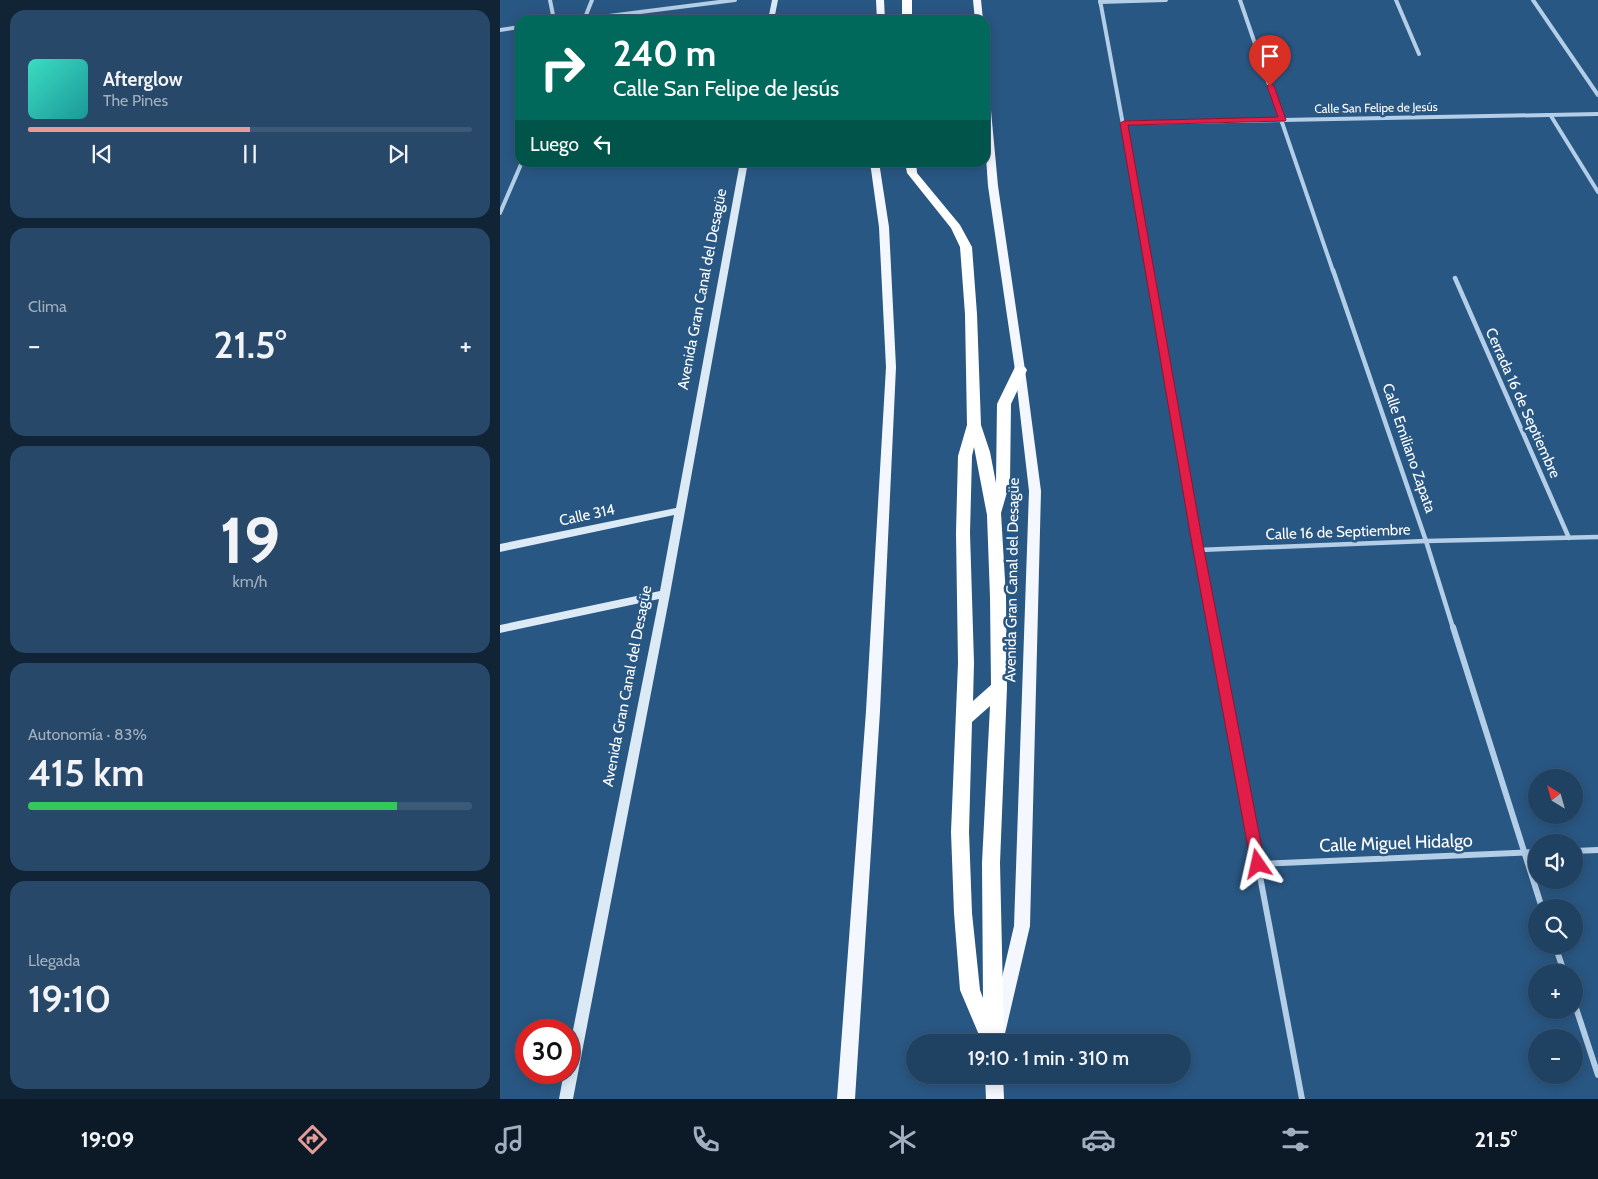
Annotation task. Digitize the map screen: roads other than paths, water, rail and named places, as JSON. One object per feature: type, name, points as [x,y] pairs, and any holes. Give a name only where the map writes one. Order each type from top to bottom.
[{"type":"highway","points":[[907,0],[908,15]]},
{"type":"highway","points":[[911,167],[912,173],[956,227],[966,247],[971,314],[974,425],[983,452],[994,515],[998,597],[999,687],[990,863],[993,1034]]},
{"type":"highway","points":[[994,515],[1003,482],[1004,404],[1020,370]]},
{"type":"highway","points":[[974,425],[964,456],[963,533],[966,663],[960,832],[963,913],[970,990],[989,1034]]},
{"type":"highway","points":[[963,720],[999,687]]},
{"type":"main road","points":[[880,0],[881,15]]},
{"type":"main road","points":[[977,0],[978,15]]},
{"type":"main road","name":"Avenida Gran Canal del Desagüe","points":[[990,150],[993,186],[1020,370],[1035,491],[1022,926],[995,1034]]},
{"type":"main road","points":[[846,1099],[873,711],[890,367],[884,228],[875,167]]},
{"type":"main road","points":[[994,1084],[995,1099]]},
{"type":"street","points":[[550,0],[553,15]]},
{"type":"street","points":[[586,15],[592,0]]},
{"type":"street","points":[[622,15],[735,0]]},
{"type":"street","points":[[772,15],[775,0]]},
{"type":"street","points":[[1166,0],[1100,1],[1124,123],[1199,550],[1302,1099]]},
{"type":"street","name":"Calle Emiliano Zapata","points":[[1240,0],[1426,541],[1539,899]]},
{"type":"street","points":[[1396,0],[1419,54]]},
{"type":"street","points":[[1533,0],[1598,95]]},
{"type":"street","points":[[500,30],[515,28]]},
{"type":"street","name":"Calle San Felipe de Jesús","points":[[1124,123],[1598,114]]},
{"type":"street","points":[[1551,116],[1598,192]]},
{"type":"street","points":[[500,213],[520,167]]},
{"type":"street","name":"Avenida Gran Canal del Desagüe","points":[[566,1099],[665,594],[743,167]]},
{"type":"street","name":"Cerrada 16 de Septiembre","points":[[1455,278],[1569,538]]},
{"type":"street","name":"Calle 314","points":[[500,548],[680,511]]},
{"type":"street","name":"Calle 16 de Septiembre","points":[[1199,550],[1426,541],[1598,537]]},
{"type":"street","points":[[500,629],[665,594]]},
{"type":"street","points":[[1583,851],[1598,850]]},
{"type":"street","name":"Calle Miguel Hidalgo","points":[[1258,864],[1528,853]]},
{"type":"street","points":[[1580,1019],[1598,1076]]}]
